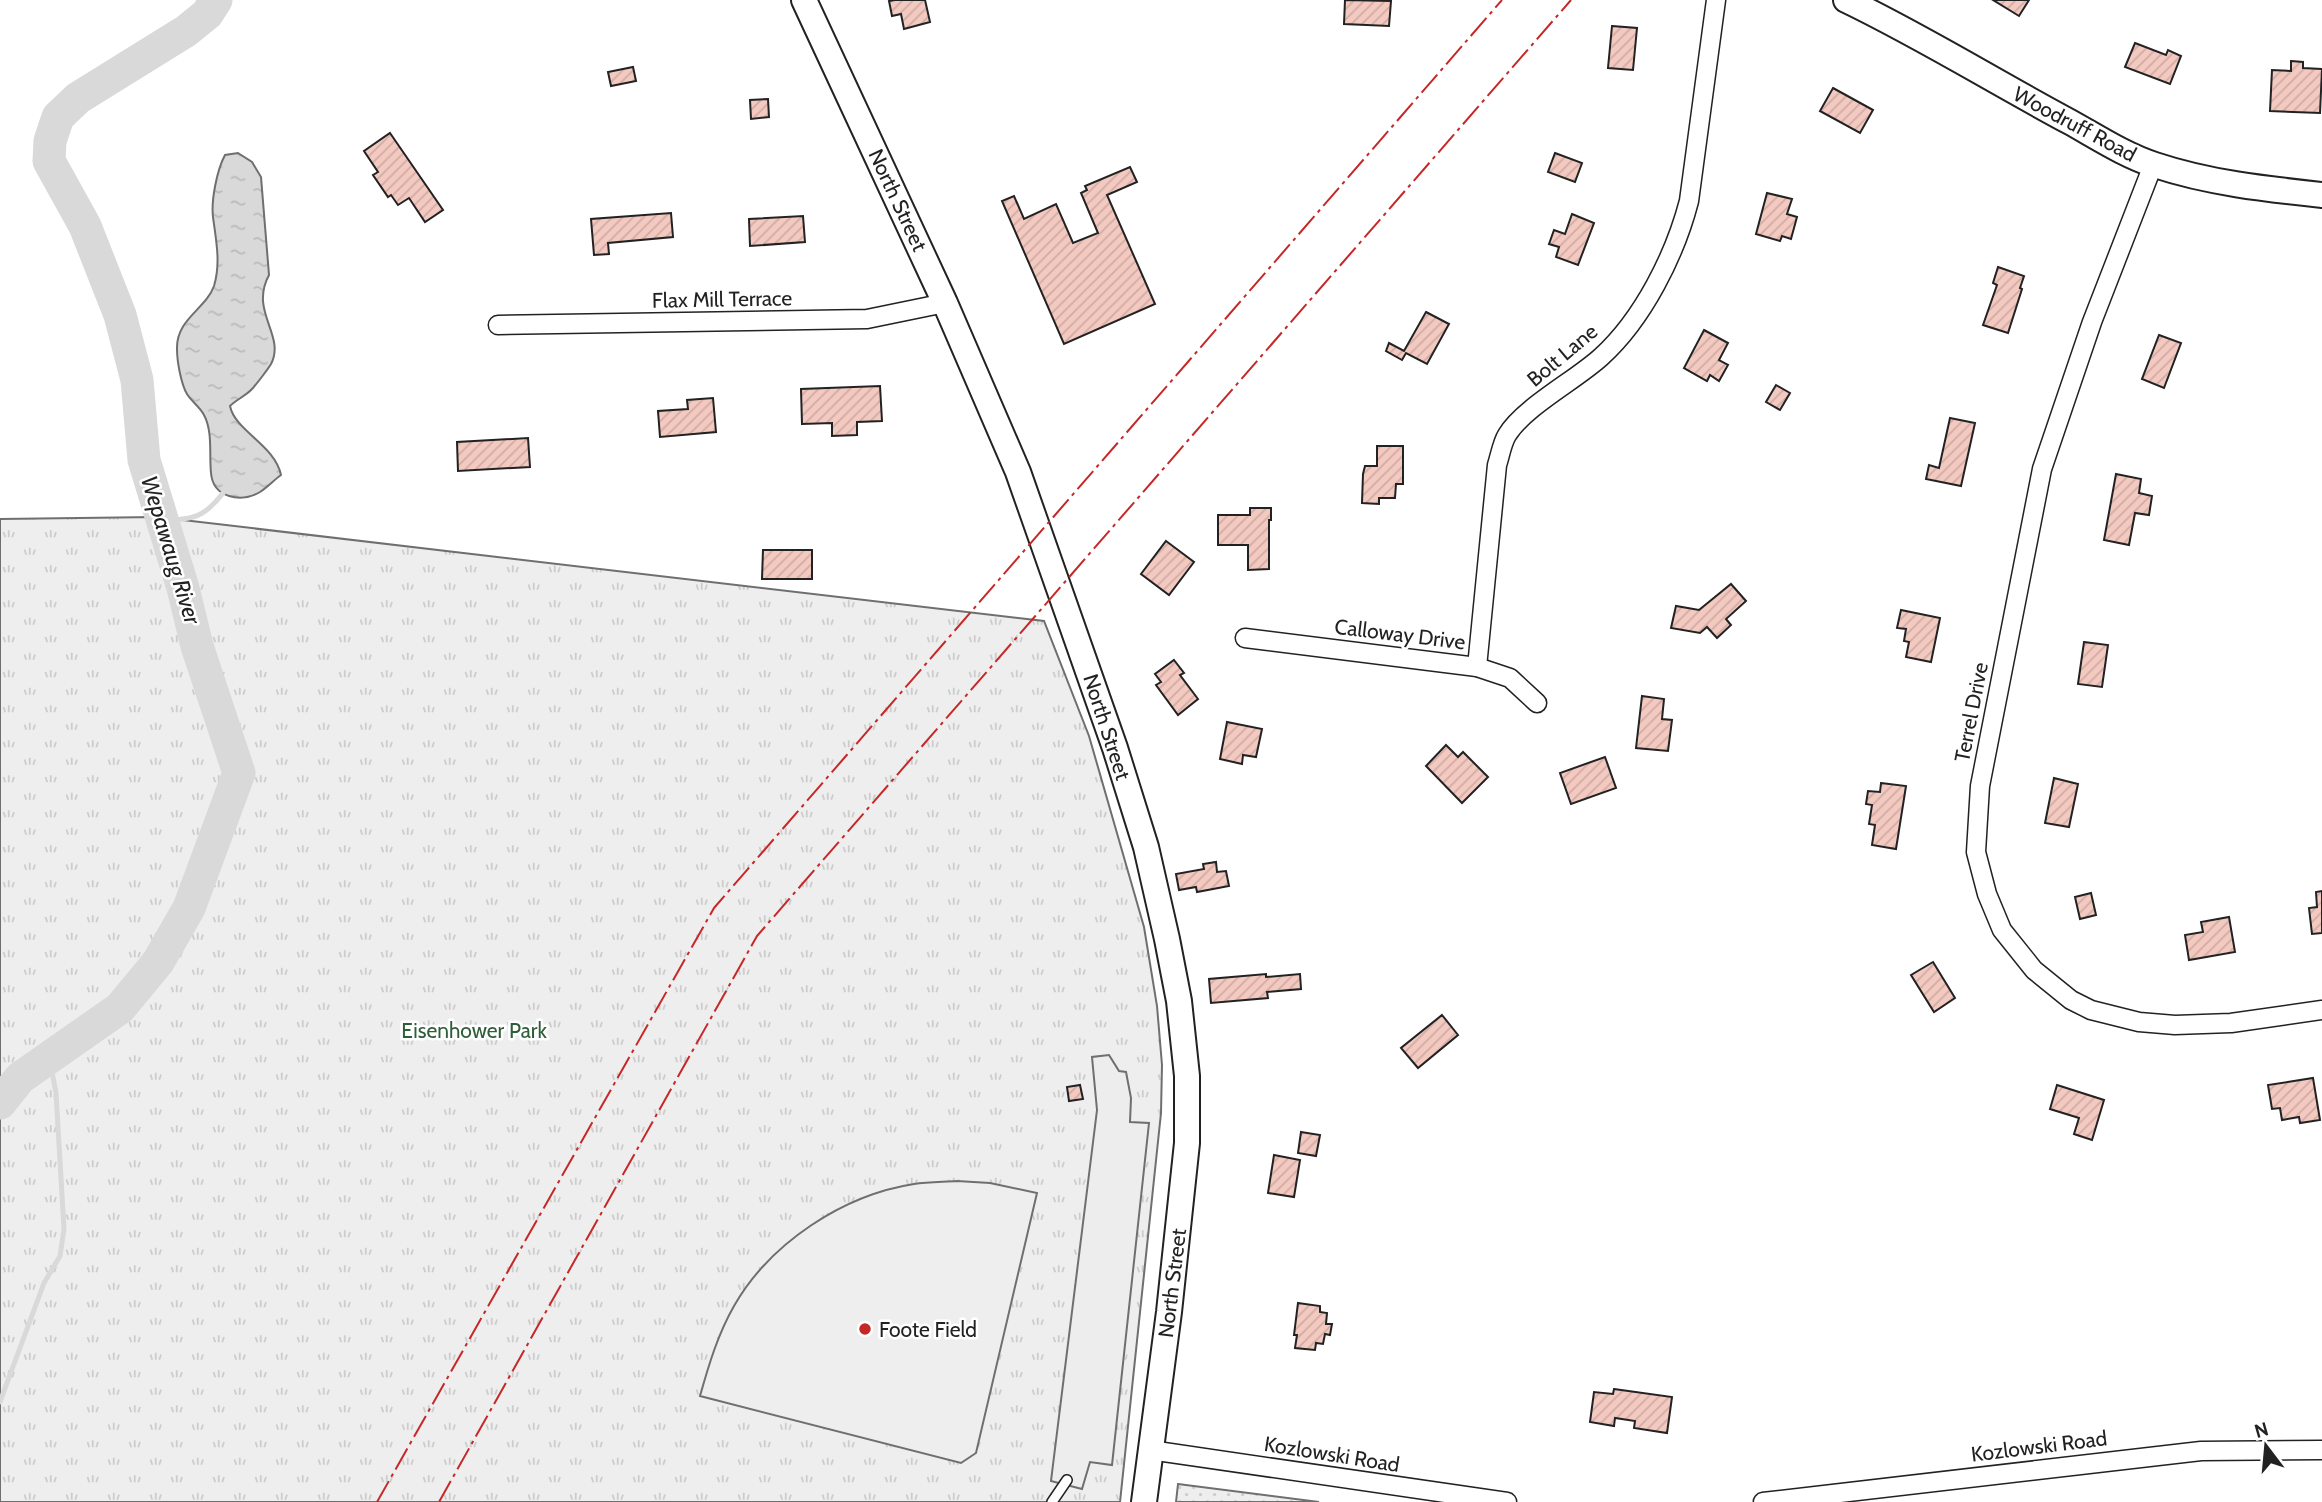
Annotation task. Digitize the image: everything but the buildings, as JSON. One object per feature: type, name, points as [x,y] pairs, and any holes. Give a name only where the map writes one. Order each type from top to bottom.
[{"type":"main road","name":"North Street","points":[[804,0],[945,303],[1018,472],[1115,748],[1146,847],[1167,939],[1179,1002],[1186,1076],[1187,1143],[1169,1312],[1144,1502]]},
{"type":"main road","name":"Woodruff Road","points":[[1846,0],[1893,23],[2036,105],[2153,165],[2264,189],[2322,195]]},
{"type":"street","name":"Bolt Lane","points":[[1477,667],[1497,465],[1507,436],[1534,408],[1602,356],[1634,320],[1666,264],[1682,228],[1689,201],[1716,0]]},
{"type":"street","name":"Terrel Drive","points":[[2153,165],[2092,322],[2042,469],[1980,786],[1976,852],[1987,894],[2002,930],[2034,970],[2071,1000],[2091,1010],[2139,1022],[2175,1025],[2231,1023],[2322,1010]]},
{"type":"street","name":"Flax Mill Terrace","points":[[498,325],[867,319],[945,303]]},
{"type":"street","name":"Calloway Drive","points":[[1245,638],[1477,667],[1510,678],[1537,703]]},
{"type":"street","name":"Kozlowski Road","points":[[1150,1450],[1408,1495],[1507,1502]]},
{"type":"street","name":"Kozlowski Road","points":[[1763,1502],[2202,1451],[2322,1450]]},
{"type":"lane","points":[[1052,1502],[1068,1480]]},
{"type":"green space","name":"Eisenhower Park","points":[[157,517],[1044,621],[1089,736],[1144,927],[1157,1006],[1162,1065],[1161,1113],[1120,1502],[0,1502],[0,519]]},
{"type":"green space","name":"Foote Field","points":[[957,1181],[990,1183],[1037,1193],[976,1453],[961,1463],[700,1396],[710,1361],[734,1306],[767,1262],[788,1243],[835,1211],[861,1199],[914,1184]]},
{"type":"green space","points":[[1178,1484],[1319,1502],[1176,1502]]},
{"type":"shaded area","points":[[1109,1055],[1119,1071],[1126,1072],[1131,1098],[1130,1122],[1149,1123],[1112,1465],[1090,1462],[1082,1489],[1051,1481],[1097,1110],[1092,1057]]},
{"type":"water","points":[[238,153],[252,162],[261,177],[269,275],[263,300],[272,333],[274,353],[271,364],[256,385],[230,406],[239,423],[271,455],[281,475],[260,492],[245,497],[222,493],[213,481],[207,422],[185,390],[177,349],[181,330],[214,286],[218,260],[213,210],[215,185],[225,155]]},
{"type":"waterway","name":"Wepawaug River","points":[[0,1103],[20,1078],[120,1008],[158,962],[189,908],[239,773],[197,646],[183,588],[144,460],[137,380],[120,315],[85,226],[49,161],[50,141],[58,117],[78,98],[186,31],[207,14],[216,0]]},
{"type":"waterway","points":[[163,521],[197,516],[210,508],[223,493]]},
{"type":"waterway","points":[[0,1402],[44,1283],[60,1256],[64,1229],[56,1093],[49,1056]]},
{"type":"power","points":[[377,1502],[714,908],[1502,0]]},
{"type":"power","points":[[439,1502],[757,936],[1571,0]]},
{"type":"place","name":"Foote Field","points":[[865,1329]]}]
